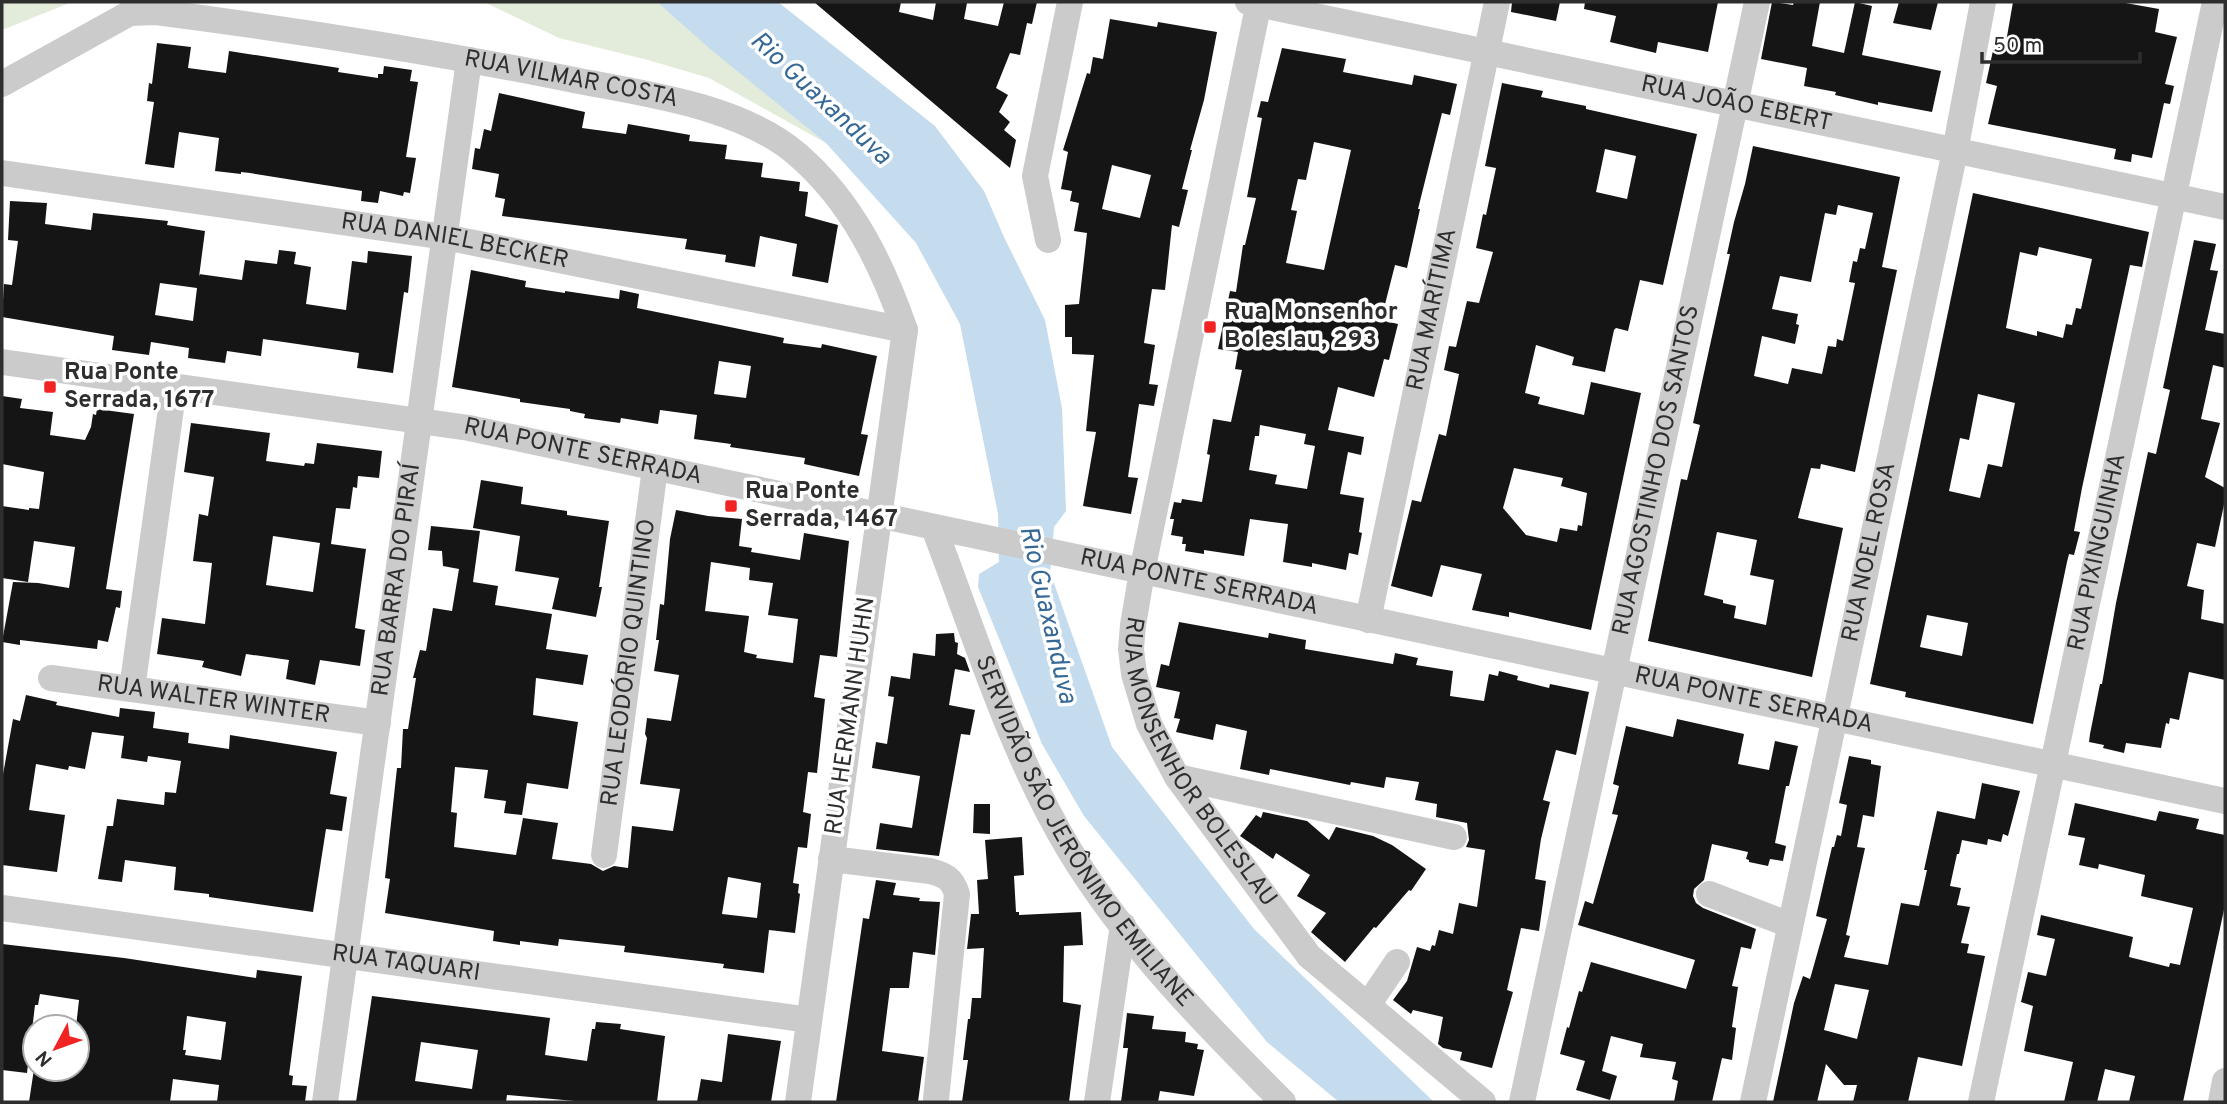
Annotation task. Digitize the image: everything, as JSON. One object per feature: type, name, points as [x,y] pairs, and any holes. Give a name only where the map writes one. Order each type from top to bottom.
[{"type":"street","points":[[1048,240],[1035,176],[1070,2]]},
{"type":"street","name":"RUA JOÃO EBERT","points":[[1255,2],[2225,207]]},
{"type":"street","name":"RUA MONSENHOR BOLESLAU","points":[[1255,2],[1142,572],[1131,649],[1134,674],[1149,724],[1177,777],[1309,956],[1483,1102]]},
{"type":"street","name":"RUA MARÍTIMA","points":[[1368,620],[1497,2]]},
{"type":"street","name":"RUA AGOSTINHO DOS SANTOS","points":[[1522,1102],[1757,2]]},
{"type":"street","name":"RUA NOEL ROSA","points":[[1753,1102],[1955,150],[1983,2]]},
{"type":"street","name":"RUA PIXINGUINHA","points":[[1981,1102],[2216,2]]},
{"type":"street","name":"RUA VILMAR COSTA","points":[[2,84],[130,13],[156,12],[469,60],[607,86],[707,110],[745,123],[774,138],[820,177],[853,218],[880,265],[905,330]]},
{"type":"street","name":"RUA BARRA DO PIRAÍ","points":[[325,1102],[469,60]]},
{"type":"street","name":"RUA DANIEL BECKER","points":[[2,173],[445,237],[905,330]]},
{"type":"street","name":"RUA HERMANN HUHN","points":[[798,1102],[905,330]]},
{"type":"street","name":"RUA PONTE SERRADA","points":[[2,362],[419,421],[505,436],[2225,801]]},
{"type":"street","points":[[132,689],[174,387]]},
{"type":"street","name":"RUA LEODÓRIO QUINTINO","points":[[604,855],[655,468]]},
{"type":"street","name":"SERVIDÃO SÃO JERÔNIMO EMILIANE","points":[[934,528],[1021,755],[1071,852],[1123,925],[1182,998],[1283,1102]]},
{"type":"street","name":"RUA WALTER WINTER","points":[[51,678],[378,723]]},
{"type":"street","points":[[1177,777],[1454,837]]},
{"type":"street","points":[[831,859],[930,871],[945,875],[953,884],[957,894],[936,1099]]},
{"type":"street","points":[[1709,894],[1790,925]]},
{"type":"street","name":"RUA TAQUARI","points":[[2,908],[809,1020]]},
{"type":"street","points":[[1097,1102],[1123,925]]},
{"type":"street","points":[[1368,1005],[1397,962]]},
{"type":"street","points":[[2221,1102],[2225,1081]]},
{"type":"green space","points":[[2,2],[72,2],[2,30]]},
{"type":"green space","points":[[484,2],[657,2],[826,143],[709,78],[559,38]]},
{"type":"water","name":"Rio Guaxanduva","points":[[657,2],[778,2],[935,126],[984,191],[1045,320],[1062,408],[1066,511],[1054,527],[1050,572],[1112,747],[1254,929],[1434,1102],[1339,1102],[1267,1042],[1084,816],[1042,744],[978,587],[979,574],[999,562],[998,514],[960,324],[916,243],[826,143],[710,49]]},
{"type":"building","points":[[814,2],[901,2],[899,12],[933,20],[936,2],[967,3],[964,19],[998,26],[1004,2],[1037,2],[1032,24],[1027,23],[1020,55],[1010,53],[996,88],[1008,95],[999,112],[1010,122],[1004,130],[1016,140],[1010,168]]},
{"type":"building","points":[[1512,2],[1560,2],[1556,21],[1511,12]]},
{"type":"building","points":[[1585,2],[1718,2],[1708,52],[1658,42],[1656,53],[1610,42],[1616,16],[1584,9]]},
{"type":"building","points":[[1772,2],[1793,5],[1794,2],[1820,2],[1812,46],[1844,53],[1855,2],[1872,6],[1862,55],[1941,71],[1932,112],[1878,102],[1878,105],[1835,95],[1836,92],[1804,86],[1807,68],[1761,59]]},
{"type":"building","points":[[1899,2],[1938,2],[1931,30],[1893,23]]},
{"type":"building","points":[[2013,2],[2120,2],[2159,9],[2155,32],[2177,37],[2165,84],[2174,86],[2170,104],[2164,103],[2152,158],[2132,154],[2131,162],[2114,159],[2116,149],[1988,124],[1997,86],[1986,83],[1994,46],[2005,48]]},
{"type":"building","points":[[1110,19],[1157,27],[1158,22],[1217,32],[1204,100],[1182,189],[1188,190],[1179,227],[1172,225],[1165,290],[1152,289],[1144,343],[1155,345],[1149,384],[1158,385],[1154,406],[1139,404],[1128,477],[1138,478],[1131,514],[1083,506],[1096,432],[1086,431],[1094,355],[1072,354],[1072,337],[1065,337],[1065,305],[1079,304],[1087,233],[1074,231],[1079,203],[1070,201],[1072,191],[1061,189],[1068,152],[1063,150],[1087,73],[1090,74],[1093,57],[1103,59]],"holes":[[[1112,165],[1151,175],[1140,218],[1102,209]]]},
{"type":"building","points":[[157,43],[191,47],[188,68],[226,73],[229,51],[339,68],[338,72],[378,78],[378,74],[383,74],[384,66],[412,70],[410,81],[418,82],[406,157],[416,158],[410,193],[404,192],[403,196],[380,191],[378,203],[361,201],[362,191],[250,173],[215,171],[219,138],[179,132],[174,168],[145,164],[154,102],[147,101]]},
{"type":"building","points":[[1282,48],[1346,59],[1343,72],[1412,85],[1414,75],[1457,84],[1450,115],[1442,113],[1418,209],[1407,268],[1395,265],[1381,320],[1398,324],[1389,360],[1384,359],[1374,397],[1338,387],[1328,430],[1364,437],[1361,455],[1348,452],[1340,494],[1364,498],[1358,555],[1349,553],[1346,570],[1312,563],[1312,567],[1283,562],[1288,524],[1250,519],[1244,556],[1204,550],[1204,554],[1185,551],[1183,537],[1171,535],[1174,519],[1170,519],[1174,502],[1181,503],[1182,499],[1202,502],[1213,419],[1231,422],[1242,370],[1235,369],[1238,352],[1218,349],[1230,291],[1236,292],[1243,245],[1256,198],[1247,197],[1262,118],[1257,117],[1261,101],[1268,102]],"holes":[[[1314,142],[1351,150],[1324,270],[1286,263],[1297,211],[1291,210],[1298,179],[1306,180]],[[1260,425],[1306,434],[1304,444],[1315,446],[1307,489],[1275,484],[1277,475],[1249,470],[1255,436],[1259,436]]]},
{"type":"building","points":[[1502,83],[1543,91],[1541,97],[1586,106],[1586,109],[1697,134],[1663,285],[1640,280],[1628,331],[1616,328],[1614,330],[1605,372],[1572,365],[1574,357],[1536,345],[1525,393],[1540,397],[1538,404],[1584,415],[1591,382],[1641,393],[1591,630],[1509,612],[1509,617],[1472,610],[1482,574],[1441,565],[1432,597],[1391,586],[1412,500],[1421,502],[1439,434],[1446,436],[1459,374],[1444,370],[1449,346],[1456,347],[1467,301],[1479,303],[1493,252],[1476,248],[1496,168],[1485,166]],"holes":[[[1605,149],[1636,156],[1627,199],[1596,192]],[[1514,468],[1563,478],[1561,486],[1587,493],[1582,526],[1578,525],[1577,531],[1560,528],[1557,542],[1526,535],[1503,508]]]},
{"type":"building","points":[[499,93],[585,112],[582,128],[626,134],[628,124],[690,135],[689,141],[727,145],[725,159],[763,163],[761,177],[800,182],[799,191],[808,192],[805,216],[838,225],[828,283],[792,276],[797,244],[760,236],[755,267],[725,262],[726,255],[685,249],[687,239],[502,216],[505,199],[495,197],[499,174],[472,169],[475,148],[480,149],[484,129],[491,131]]},
{"type":"building","points":[[1753,146],[1900,177],[1882,267],[1897,270],[1855,472],[1821,464],[1820,469],[1811,468],[1798,518],[1843,528],[1812,677],[1648,641],[1681,479],[1687,480],[1700,425],[1693,423],[1730,254],[1727,254]],"holes":[[[1838,205],[1873,213],[1865,249],[1860,248],[1857,262],[1853,261],[1849,282],[1855,283],[1843,341],[1837,339],[1836,347],[1828,346],[1822,374],[1792,368],[1788,384],[1754,376],[1762,336],[1795,344],[1798,314],[1772,309],[1780,276],[1811,282],[1825,213],[1836,215]],[[1717,532],[1757,540],[1750,575],[1774,580],[1766,625],[1734,618],[1736,606],[1704,595]]]},
{"type":"building","points":[[1973,193],[2149,232],[2142,267],[2130,265],[2082,488],[2074,531],[2080,532],[2074,555],[2069,554],[2067,562],[2033,724],[1905,697],[1906,692],[1870,684]],"holes":[[[2039,247],[2092,259],[2081,309],[2076,308],[2072,325],[2066,324],[2063,338],[2037,331],[2037,336],[2006,328],[2020,252],[2037,256]],[[1978,394],[2015,403],[2002,467],[1988,464],[1980,498],[1949,491],[1960,438],[1969,440]],[[1927,615],[1968,623],[1962,656],[1920,647]]]},
{"type":"building","points":[[10,201],[47,203],[45,224],[91,230],[93,213],[168,221],[167,225],[205,231],[199,274],[242,280],[245,260],[277,264],[279,250],[296,252],[294,264],[311,267],[306,304],[346,310],[352,261],[367,263],[368,251],[412,256],[408,293],[404,292],[393,373],[357,368],[359,353],[263,339],[261,356],[227,351],[225,363],[188,358],[189,348],[151,342],[149,355],[112,350],[114,336],[2,317],[4,284],[12,285],[18,241],[8,240]],"holes":[[[160,283],[197,288],[193,321],[155,315]]]},
{"type":"building","points":[[2194,240],[2216,244],[2210,270],[2218,271],[2205,330],[2225,334],[2225,368],[2213,365],[2201,419],[2220,423],[2205,477],[2225,488],[2225,500],[2215,547],[2197,543],[2187,586],[2204,590],[2201,619],[2225,624],[2225,680],[2189,672],[2179,720],[2170,718],[2169,724],[2166,723],[2161,748],[2126,743],[2124,753],[2089,742],[2090,734],[2148,452],[2156,454],[2170,390],[2163,388]]},
{"type":"building","points":[[471,270],[526,281],[525,287],[565,293],[619,299],[620,290],[639,294],[637,308],[784,338],[783,343],[821,348],[822,344],[877,356],[861,434],[868,435],[859,476],[804,464],[805,458],[694,439],[697,415],[660,410],[658,424],[621,418],[620,423],[584,418],[585,414],[570,409],[520,402],[520,399],[452,387]],"holes":[[[719,361],[751,366],[746,398],[714,394]]]},
{"type":"building","points":[[2,396],[22,399],[20,408],[53,412],[50,435],[85,440],[97,409],[134,414],[106,589],[122,591],[120,608],[116,607],[108,642],[98,640],[97,649],[20,640],[20,645],[2,642],[13,582],[69,588],[75,547],[34,541],[28,582],[2,578],[2,506],[39,509],[44,472],[2,464]]},
{"type":"building","points":[[191,423],[270,433],[266,461],[304,466],[305,463],[314,464],[317,443],[382,451],[379,478],[358,476],[357,488],[353,487],[350,509],[336,508],[331,544],[366,549],[355,628],[365,630],[360,666],[320,660],[315,685],[286,679],[289,660],[246,654],[241,676],[202,667],[204,661],[157,654],[162,618],[205,624],[212,563],[193,561],[199,514],[208,516],[214,477],[184,472]],"holes":[[[273,536],[320,543],[313,592],[266,585]]]},
{"type":"building","points":[[481,480],[523,487],[521,504],[609,521],[596,617],[552,609],[559,578],[515,571],[520,536],[473,528]]},
{"type":"building","points":[[676,510],[742,519],[739,546],[752,548],[751,552],[800,560],[804,533],[849,541],[837,657],[820,655],[814,697],[825,699],[817,773],[808,772],[803,812],[811,814],[807,848],[798,847],[793,883],[799,884],[800,894],[795,933],[769,930],[764,973],[723,968],[724,964],[624,952],[625,946],[559,939],[558,946],[493,941],[494,931],[385,913],[390,879],[385,878],[397,768],[401,768],[403,729],[408,729],[416,678],[413,678],[420,650],[426,651],[433,608],[452,611],[459,569],[443,566],[442,551],[428,550],[431,526],[480,531],[473,582],[498,586],[495,605],[552,614],[546,649],[588,655],[583,685],[536,678],[533,715],[578,722],[568,789],[527,783],[522,815],[504,813],[506,801],[484,798],[488,770],[455,767],[451,812],[457,813],[454,847],[516,855],[523,818],[558,823],[552,859],[591,864],[603,871],[614,866],[628,868],[632,826],[673,831],[680,789],[640,784],[647,738],[647,718],[671,721],[679,675],[654,671],[659,640],[656,640],[660,604],[664,605],[670,539]],"holes":[[[711,562],[750,568],[749,580],[773,583],[768,615],[798,619],[793,663],[756,658],[757,655],[744,652],[749,616],[705,611]],[[728,877],[761,883],[757,918],[722,914]]]},
{"type":"building","points":[[1179,622],[1268,638],[1269,633],[1306,640],[1305,649],[1393,664],[1395,653],[1418,658],[1416,665],[1453,671],[1450,696],[1484,701],[1489,674],[1498,676],[1499,671],[1518,676],[1517,680],[1549,688],[1550,684],[1589,692],[1576,755],[1556,750],[1543,800],[1550,802],[1535,879],[1546,881],[1539,931],[1521,928],[1507,990],[1513,992],[1492,1068],[1460,1060],[1462,1052],[1443,1048],[1438,1044],[1443,1017],[1413,1010],[1411,1014],[1393,1000],[1407,981],[1417,947],[1430,951],[1432,945],[1435,946],[1439,930],[1453,934],[1459,903],[1477,907],[1485,850],[1466,847],[1469,840],[1467,823],[1436,817],[1437,804],[1415,800],[1419,782],[1386,777],[1384,788],[1351,782],[1350,785],[1270,769],[1269,775],[1240,769],[1247,731],[1216,724],[1213,740],[1176,732],[1180,719],[1174,718],[1180,692],[1156,687],[1161,664],[1169,666]]},
{"type":"building","points":[[954,633],[955,642],[958,643],[957,654],[965,658],[970,672],[955,669],[949,705],[975,710],[970,735],[961,734],[939,856],[876,849],[880,823],[912,828],[920,776],[872,768],[876,742],[887,744],[894,697],[888,696],[891,676],[910,679],[913,653],[935,656],[936,634]]},
{"type":"building","points":[[26,695],[57,702],[56,705],[119,717],[120,708],[155,712],[153,728],[189,733],[188,743],[229,749],[230,735],[337,752],[330,794],[347,797],[342,831],[326,829],[313,912],[174,890],[176,867],[125,860],[122,882],[98,879],[107,826],[113,826],[117,799],[164,805],[165,792],[176,793],[181,761],[148,756],[147,762],[121,758],[124,736],[92,732],[85,769],[69,766],[68,770],[36,764],[29,810],[65,815],[57,872],[2,865],[2,780],[13,719],[20,721]]},
{"type":"building","points":[[1677,719],[1744,734],[1738,764],[1769,770],[1775,741],[1798,746],[1789,786],[1786,786],[1775,843],[1786,846],[1783,861],[1770,859],[1768,866],[1749,862],[1746,859],[1748,852],[1712,844],[1704,880],[1694,889],[1696,903],[1703,908],[1756,929],[1751,949],[1741,947],[1732,986],[1738,987],[1732,1027],[1736,1028],[1732,1060],[1722,1058],[1712,1102],[1674,1102],[1678,1081],[1672,1079],[1676,1062],[1640,1057],[1643,1044],[1611,1036],[1602,1071],[1617,1076],[1610,1100],[1576,1090],[1585,1061],[1560,1054],[1579,991],[1582,992],[1591,962],[1686,989],[1695,960],[1578,925],[1585,901],[1593,904],[1618,815],[1612,814],[1619,786],[1613,784],[1626,726],[1673,737]]},
{"type":"building","points":[[1849,756],[1871,760],[1871,764],[1881,766],[1874,817],[1863,815],[1857,847],[1865,848],[1846,935],[1850,936],[1844,957],[1888,965],[1901,903],[1919,906],[1937,811],[1975,819],[1982,783],[2020,791],[2008,836],[2003,834],[2001,842],[1988,839],[1987,845],[1962,840],[1950,886],[1961,888],[1957,905],[1970,907],[1961,943],[1969,944],[1967,953],[1985,956],[1962,1066],[1918,1057],[1908,1102],[1853,1102],[1857,1085],[1844,1085],[1826,1064],[1817,1102],[1773,1102],[1794,1003],[1803,976],[1810,979],[1827,919],[1816,916],[1832,847],[1837,835],[1841,836],[1847,805],[1839,803]],"holes":[[[1835,984],[1869,990],[1857,1039],[1824,1030]]]},
{"type":"building","points":[[2075,803],[2156,821],[2159,811],[2199,819],[2196,829],[2225,835],[2225,905],[2183,1102],[2129,1102],[2135,1076],[2105,1069],[2097,1102],[2064,1102],[2073,1062],[2024,1051],[2033,1006],[2021,1002],[2028,972],[2046,976],[2055,939],[2037,935],[2041,915],[2133,937],[2129,957],[2169,967],[2170,963],[2180,965],[2193,908],[2141,896],[2145,875],[2099,864],[2098,869],[2079,865],[2085,838],[2068,835]]},
{"type":"building","points":[[974,804],[990,804],[990,834],[973,833]]},
{"type":"building","points":[[1263,812],[1307,821],[1329,840],[1336,827],[1373,836],[1392,845],[1426,869],[1411,891],[1409,890],[1376,928],[1374,927],[1345,962],[1311,932],[1326,913],[1297,896],[1310,875],[1276,853],[1273,859],[1240,836],[1256,815],[1261,818]]},
{"type":"building","points":[[1022,837],[1024,875],[1014,876],[1016,912],[1019,912],[1019,915],[1081,912],[1083,945],[1064,946],[1063,1002],[1081,1005],[1069,1102],[962,1102],[968,1060],[963,1060],[968,1019],[972,998],[981,998],[984,948],[967,949],[971,914],[979,914],[977,880],[988,879],[985,840]]},
{"type":"building","points":[[876,880],[896,883],[893,895],[920,898],[919,901],[940,902],[935,955],[913,952],[909,988],[890,988],[882,1051],[924,1057],[918,1102],[836,1102],[863,918],[869,919]]},
{"type":"building","points":[[2,944],[124,958],[256,978],[257,970],[302,976],[289,1075],[293,1076],[292,1085],[307,1086],[305,1102],[217,1102],[219,1085],[173,1079],[170,1102],[29,1102],[32,1083],[91,1083],[91,1013],[78,1013],[79,1000],[40,994],[34,1013],[21,1013],[21,1072],[2,1070]],"holes":[[[187,1016],[226,1022],[221,1060],[185,1055],[186,1050],[183,1050]]]},
{"type":"building","points":[[372,996],[550,1018],[545,1055],[587,1061],[592,1029],[595,1029],[596,1022],[621,1024],[620,1029],[665,1036],[657,1102],[586,1102],[507,1095],[506,1102],[356,1102]],"holes":[[[421,1042],[478,1050],[472,1089],[415,1081]]]},
{"type":"building","points":[[1127,1013],[1154,1016],[1152,1029],[1186,1032],[1185,1042],[1198,1044],[1197,1049],[1204,1050],[1194,1096],[1160,1091],[1158,1102],[1121,1102],[1128,1048],[1123,1048]]},
{"type":"building","points":[[728,1034],[781,1041],[771,1102],[697,1102],[701,1079],[722,1082]]},
{"type":"place","name":"Rua Monsenhor Boleslau, 293","points":[[1210,327]]},
{"type":"place","name":"Rua Ponte Serrada, 1677","points":[[50,387]]},
{"type":"place","name":"Rua Ponte Serrada, 1467","points":[[731,506]]}]
